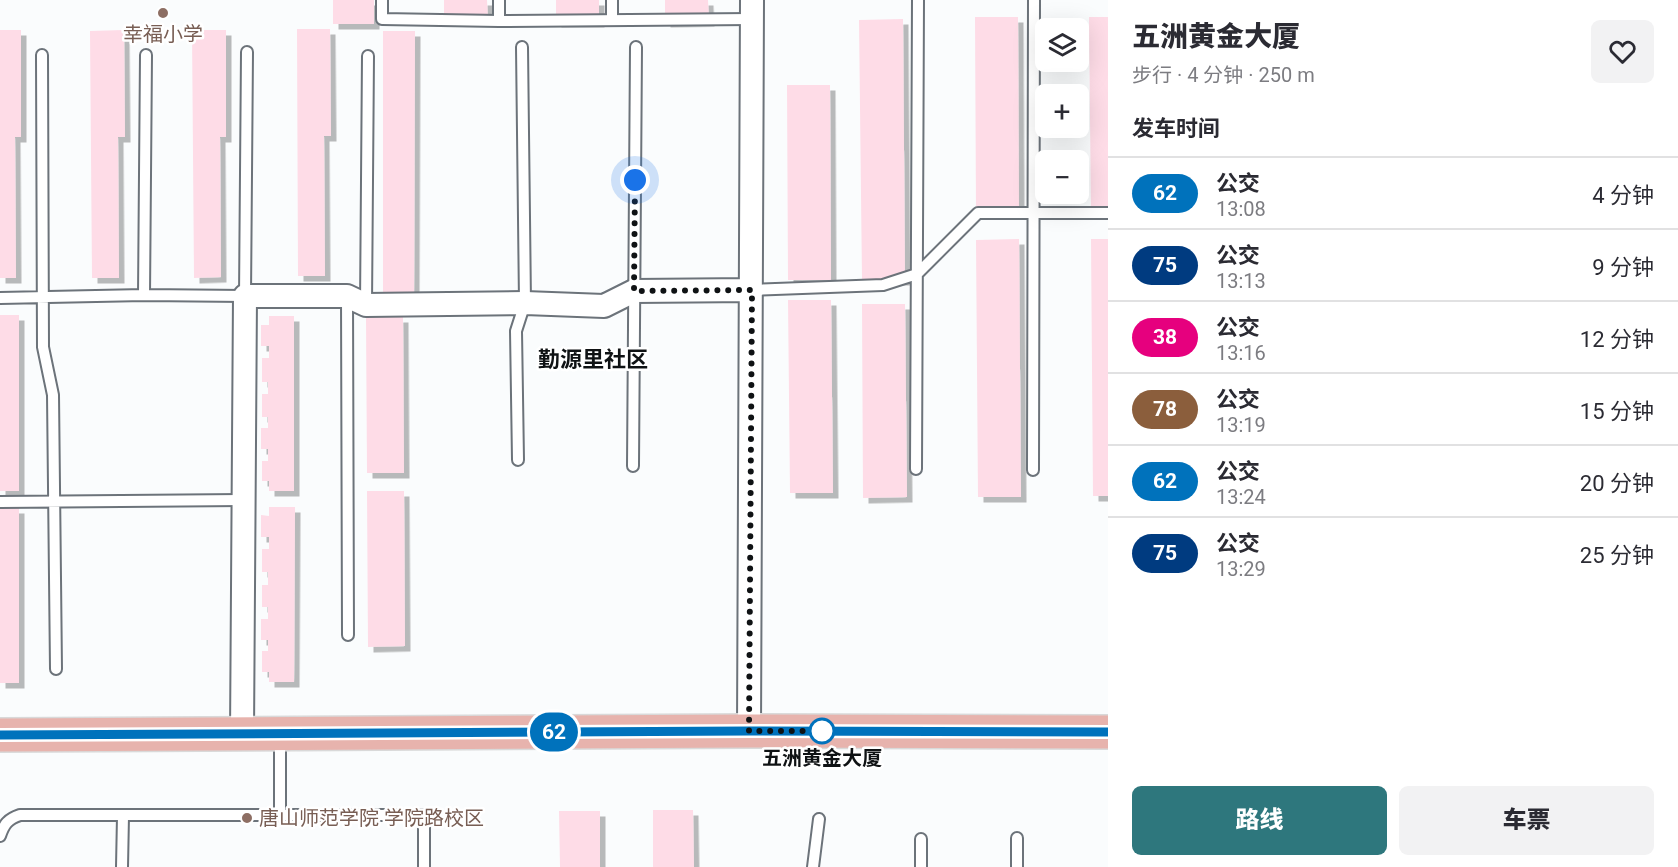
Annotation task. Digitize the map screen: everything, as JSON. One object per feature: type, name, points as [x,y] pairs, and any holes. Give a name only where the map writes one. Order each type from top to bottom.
[{"type":"main road","points":[[0,735],[749,731],[1108,732]]},
{"type":"street","points":[[749,731],[752,10]]},
{"type":"street","points":[[242,734],[245,296],[604,306],[634,291],[752,290]]},
{"type":"lane","points":[[382,0],[382,19],[612,20],[752,10]]},
{"type":"lane","points":[[498,21],[499,0]]},
{"type":"lane","points":[[612,0],[612,20]]},
{"type":"lane","points":[[916,469],[918,0]]},
{"type":"lane","points":[[1033,470],[1034,0]]},
{"type":"lane","points":[[633,466],[636,46]]},
{"type":"lane","points":[[518,460],[516,332],[525,303],[522,47]]},
{"type":"lane","points":[[0,298],[144,295],[245,296],[248,52]]},
{"type":"lane","points":[[144,295],[146,54]]},
{"type":"lane","points":[[42,55],[43,347],[53,395],[56,669]]},
{"type":"lane","points":[[348,635],[356,300],[368,56]]},
{"type":"lane","points":[[752,290],[883,285],[917,274],[978,213],[1108,213]]},
{"type":"lane","points":[[0,502],[243,500]]},
{"type":"lane","points":[[279,734],[280,816]]},
{"type":"lane","points":[[0,836],[9,819],[20,815],[424,815],[424,867]]},
{"type":"lane","points":[[122,867],[123,816]]},
{"type":"lane","points":[[813,867],[819,819]]},
{"type":"lane","points":[[1017,838],[1017,867]]},
{"type":"lane","points":[[921,839],[921,867]]},
{"type":"building","points":[[333,0],[374,0],[374,24],[333,24]]},
{"type":"building","points":[[444,0],[487,0],[488,20],[444,20]]},
{"type":"building","points":[[556,0],[599,0],[599,22],[556,22]]},
{"type":"building","points":[[665,0],[708,0],[709,21],[665,22]]},
{"type":"building","points":[[975,17],[1018,17],[1019,214],[976,214]]},
{"type":"building","points":[[1089,17],[1108,17],[1108,214],[1091,214]]},
{"type":"building","points":[[903,19],[905,280],[862,280],[859,20]]},
{"type":"building","points":[[297,29],[330,29],[331,136],[324,136],[325,276],[298,276]]},
{"type":"building","points":[[0,30],[21,30],[21,137],[15,137],[16,278],[0,278]]},
{"type":"building","points":[[124,30],[125,137],[118,137],[119,278],[92,278],[90,31]]},
{"type":"building","points":[[192,30],[226,30],[226,137],[220,137],[221,277],[194,278]]},
{"type":"building","points":[[383,31],[415,31],[414,298],[383,298]]},
{"type":"building","points":[[787,85],[830,85],[831,280],[788,280]]},
{"type":"building","points":[[1019,239],[1021,497],[978,497],[976,240]]},
{"type":"building","points":[[1091,239],[1108,239],[1108,496],[1093,496]]},
{"type":"building","points":[[788,300],[831,300],[833,493],[790,493]]},
{"type":"building","points":[[862,304],[905,304],[907,497],[863,498]]},
{"type":"building","points":[[0,315],[19,315],[19,491],[0,491]]},
{"type":"building","points":[[269,316],[294,316],[294,491],[269,491],[269,481],[262,481],[262,461],[268,461],[268,449],[261,449],[261,428],[268,428],[268,417],[262,417],[262,394],[268,394],[268,382],[262,382],[262,358],[269,358],[269,346],[261,346],[261,325],[269,325]]},
{"type":"building","points":[[366,317],[403,317],[404,473],[367,473]]},
{"type":"building","points":[[367,491],[404,491],[405,646],[368,647]]},
{"type":"building","points":[[269,507],[295,507],[294,682],[269,682],[269,672],[262,672],[262,651],[268,651],[268,640],[261,640],[261,619],[268,619],[268,607],[262,607],[262,585],[268,585],[268,572],[262,572],[262,549],[269,549],[269,537],[261,537],[261,515],[269,516]]},
{"type":"building","points":[[0,508],[19,508],[19,683],[0,683]]},
{"type":"building","points":[[653,810],[693,810],[694,867],[653,867]]},
{"type":"building","points":[[559,811],[600,811],[600,867],[560,867]]},
{"type":"bus line","name":"62","points":[[0,735],[749,731],[1108,732]]},
{"type":"place","name":"幸福小学","points":[[163,13]]},
{"type":"place","name":"五洲黄金大厦","points":[[822,731]]},
{"type":"place","name":"唐山师范学院 学院路校区","points":[[247,818]]},
{"type":"district","name":"勤源里社区","points":[[593,359]]},
{"type":"route","points":[[635,180],[634,291],[752,290],[749,731],[822,731]]}]
